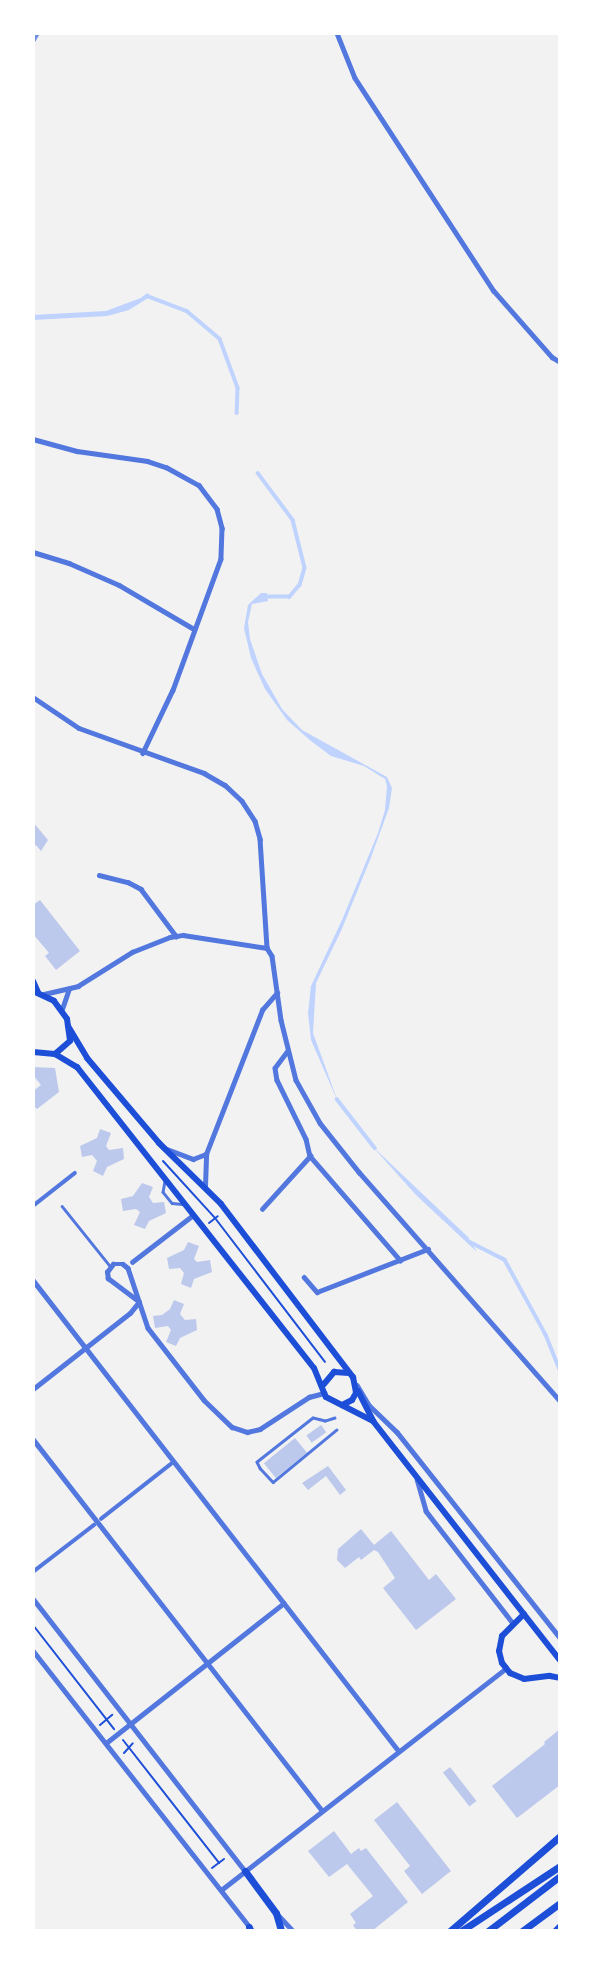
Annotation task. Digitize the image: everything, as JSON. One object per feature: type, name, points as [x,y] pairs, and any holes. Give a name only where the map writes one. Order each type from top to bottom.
[{"type":"main road","points":[[33,981],[38,992],[62,1009],[68,1026],[87,1058],[163,1147],[205,1186],[350,1374],[373,1421],[560,1660]]},
{"type":"main road","points":[[55,1054],[70,1041],[68,1026]]},
{"type":"main road","points":[[33,1052],[55,1054],[72,1063],[85,1076],[314,1368],[329,1401],[373,1421]]},
{"type":"main road","points":[[324,1385],[334,1372],[350,1374]]},
{"type":"main road","points":[[340,1405],[352,1401],[357,1387]]},
{"type":"main road","points":[[524,1614],[512,1622],[500,1643],[500,1657],[505,1669],[524,1679],[550,1676],[560,1678]]},
{"type":"main road","points":[[450,1931],[560,1836]]},
{"type":"main road","points":[[461,1931],[560,1866]]},
{"type":"main road","points":[[245,1871],[276,1913],[281,1931]]},
{"type":"main road","points":[[488,1931],[560,1876]]},
{"type":"main road","points":[[522,1931],[560,1903]]},
{"type":"main road","points":[[555,1931],[560,1926]]},
{"type":"street","points":[[337,33],[355,78],[494,291],[552,358],[560,362]]},
{"type":"street","points":[[33,439],[82,452],[166,467],[191,480],[209,496],[221,522],[223,549],[173,690],[143,753]]},
{"type":"street","points":[[33,551],[119,585],[194,629]]},
{"type":"street","points":[[33,697],[79,728],[213,778],[230,789],[253,819],[260,839],[267,948],[272,956],[288,1051],[296,1080],[320,1123],[560,1401]]},
{"type":"street","points":[[99,875],[128,882],[141,889],[176,936]]},
{"type":"street","points":[[38,992],[69,989],[144,946],[176,936],[267,948]]},
{"type":"street","points":[[62,1009],[69,989]]},
{"type":"street","points":[[205,1186],[206,1154],[262,1010],[277,992]]},
{"type":"street","points":[[288,1051],[275,1068],[306,1139],[310,1156],[400,1260]]},
{"type":"street","points":[[163,1147],[189,1158],[206,1154]]},
{"type":"street","points":[[262,1209],[310,1156]]},
{"type":"street","points":[[33,1206],[75,1173]]},
{"type":"street","points":[[139,1302],[107,1276],[110,1266],[132,1262],[193,1214]]},
{"type":"street","points":[[304,1277],[317,1292],[428,1249]]},
{"type":"street","points":[[117,1285],[124,1283],[132,1262]]},
{"type":"street","points":[[120,1263],[129,1273],[148,1328],[204,1400],[228,1424],[240,1431],[260,1429],[309,1397],[324,1393]]},
{"type":"street","points":[[33,1280],[398,1750]]},
{"type":"street","points":[[33,1390],[130,1313],[139,1302]]},
{"type":"street","points":[[357,1387],[369,1405],[397,1432],[560,1638]]},
{"type":"street","points":[[33,1439],[322,1810]]},
{"type":"street","points":[[101,1519],[171,1464]]},
{"type":"street","points":[[417,1478],[426,1511],[512,1622]]},
{"type":"street","points":[[33,1572],[94,1525]]},
{"type":"street","points":[[33,1599],[245,1871]]},
{"type":"street","points":[[106,1743],[284,1603]]},
{"type":"street","points":[[33,1651],[251,1929]]},
{"type":"street","points":[[221,1890],[505,1669]]},
{"type":"street","points":[[276,1913],[293,1931]]},
{"type":"lane","points":[[62,1206],[110,1266]]},
{"type":"lane","points":[[335,1418],[325,1421],[313,1418],[257,1462],[273,1482],[336,1430]]},
{"type":"path","points":[[159,1155],[215,1218],[325,1362]]},
{"type":"path","points":[[207,1224],[222,1213]]},
{"type":"path","points":[[298,1340],[306,1335]]},
{"type":"path","points":[[33,1625],[115,1729]]},
{"type":"path","points":[[121,1737],[219,1863]]},
{"type":"path","points":[[124,1752],[134,1744]]},
{"type":"path","points":[[214,1867],[224,1859]]},
{"type":"water","points":[[146,296],[148,298],[129,310],[107,316],[33,320],[33,315],[106,311]]},
{"type":"water","points":[[261,593],[267,593],[268,601],[252,604],[248,622],[250,639],[262,674],[282,709],[302,730],[387,777],[392,788],[389,808],[370,860],[316,983],[313,1033],[338,1102],[311,1040],[308,1013],[311,986],[378,833],[385,810],[387,786],[385,779],[364,766],[331,756],[311,741],[287,720],[265,689],[251,658],[244,628],[248,605]]},
{"type":"water","points":[[372,1146],[468,1237],[477,1252],[416,1195]]},
{"type":"building","points":[[33,822],[48,840],[41,851],[36,845],[33,848]]},
{"type":"building","points":[[40,900],[80,951],[56,970],[45,956],[49,953],[33,934],[33,905]]},
{"type":"building","points":[[33,1067],[55,1068],[59,1092],[37,1109],[33,1105],[33,1091],[41,1085],[33,1075]]},
{"type":"building","points":[[100,1129],[111,1133],[106,1146],[109,1150],[123,1148],[124,1159],[107,1167],[103,1176],[93,1171],[97,1161],[92,1155],[82,1157],[80,1146],[97,1138]]},
{"type":"building","points":[[142,1183],[153,1187],[149,1197],[153,1203],[164,1202],[166,1213],[149,1221],[145,1229],[134,1225],[140,1212],[136,1209],[123,1211],[121,1199],[133,1196]]},
{"type":"building","points":[[188,1242],[199,1246],[194,1259],[197,1262],[210,1260],[212,1272],[194,1279],[191,1288],[181,1284],[184,1273],[180,1268],[169,1269],[167,1258],[184,1250]]},
{"type":"building","points":[[174,1300],[184,1304],[180,1314],[185,1320],[196,1319],[197,1330],[180,1338],[176,1346],[166,1342],[171,1330],[168,1326],[155,1328],[153,1316],[162,1315],[170,1309]]},
{"type":"building","points":[[321,1425],[326,1432],[312,1443],[306,1436]]},
{"type":"building","points":[[295,1438],[307,1453],[276,1478],[264,1463]]},
{"type":"building","points":[[328,1466],[346,1490],[340,1495],[326,1476],[308,1490],[302,1483]]},
{"type":"building","points":[[361,1529],[374,1545],[391,1531],[429,1580],[436,1574],[456,1599],[416,1630],[383,1588],[395,1578],[378,1552],[374,1550],[361,1560],[359,1557],[345,1568],[337,1560],[338,1549]]},
{"type":"building","points":[[560,1729],[560,1785],[517,1818],[492,1786]]},
{"type":"building","points":[[450,1767],[476,1801],[469,1806],[443,1773]]},
{"type":"building","points":[[397,1802],[451,1871],[422,1894],[404,1871],[410,1866],[374,1820]]},
{"type":"building","points":[[334,1831],[351,1854],[359,1848],[361,1851],[366,1848],[408,1902],[372,1931],[357,1931],[353,1925],[356,1923],[350,1914],[373,1896],[347,1864],[329,1877],[308,1851]]},
{"type":"waterway","points":[[144,298],[147,296],[187,311],[220,339],[238,388],[237,413]]},
{"type":"waterway","points":[[258,473],[293,520],[305,568],[300,585],[290,597],[265,597]]},
{"type":"waterway","points":[[337,1099],[375,1148]]},
{"type":"waterway","points":[[470,1242],[505,1260],[546,1335],[560,1369]]},
{"type":"railway","points":[[33,42],[38,33]]}]
